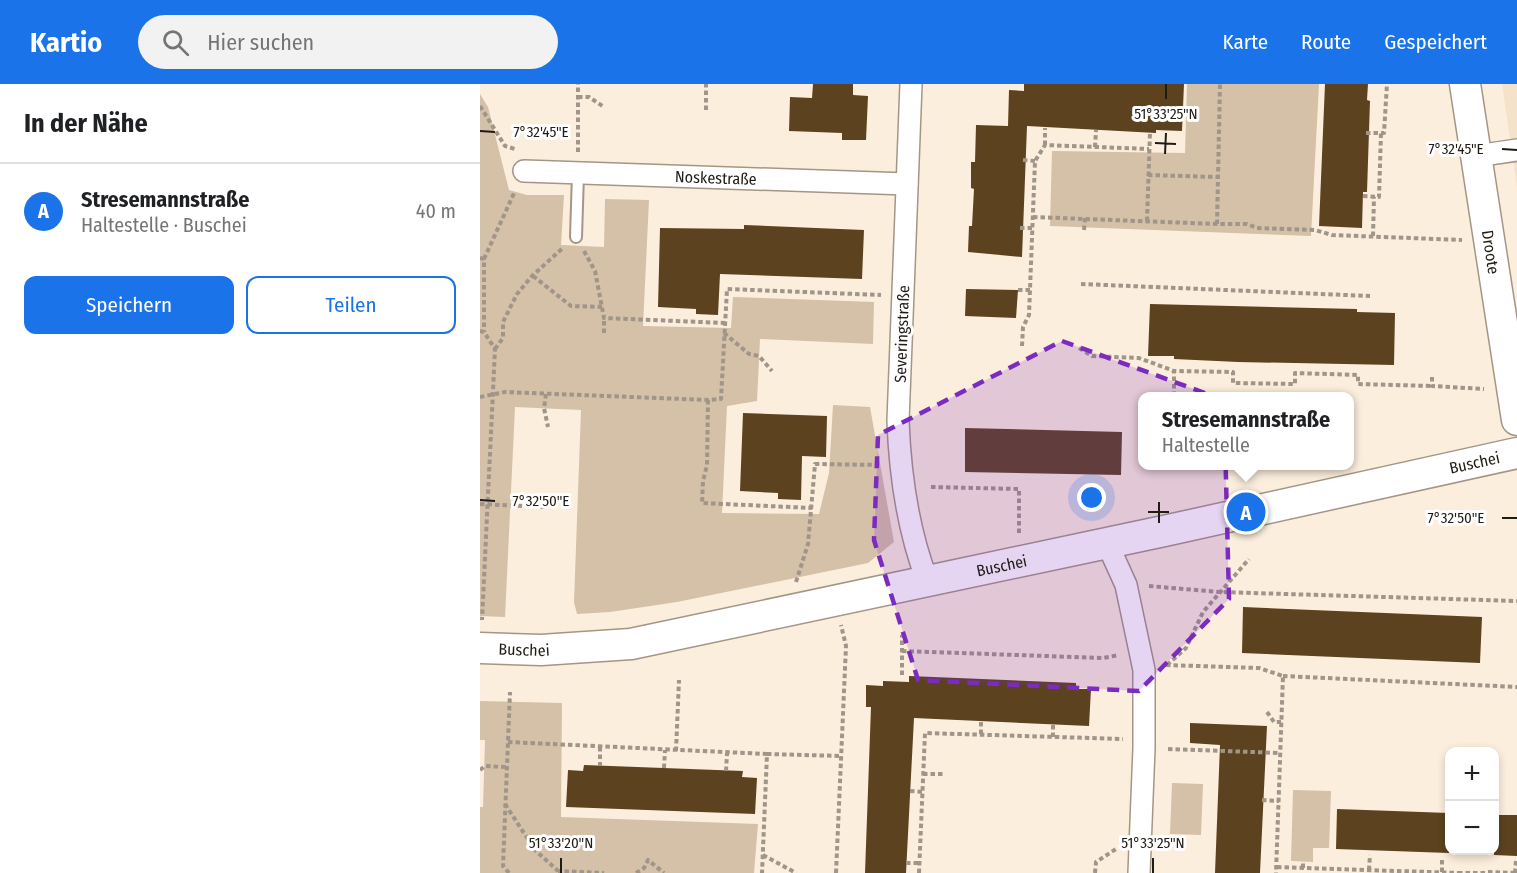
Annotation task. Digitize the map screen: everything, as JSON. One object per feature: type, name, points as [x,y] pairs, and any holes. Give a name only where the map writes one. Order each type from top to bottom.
[{"type":"street","name":"Severingstraße","points":[[911,84],[898,421],[900,466],[918,557],[927,580]]},
{"type":"street","name":"Droote","points":[[1465,84],[1517,420]]},
{"type":"street","points":[[1476,156],[1517,150]]},
{"type":"street","name":"Noskestraße","points":[[524,171],[907,184]]},
{"type":"street","name":"Buschei","points":[[481,635],[541,650],[631,644],[1517,453]]},
{"type":"street","points":[[1107,543],[1128,591],[1142,660],[1144,739],[1139,873]]},
{"type":"lane","points":[[576,237],[578,174]]},
{"type":"path","points":[[578,84],[578,174]]},
{"type":"path","points":[[706,84],[706,110]]},
{"type":"path","points":[[1217,224],[1220,84]]},
{"type":"path","points":[[1366,133],[1384,133],[1387,84]]},
{"type":"path","points":[[578,97],[589,97],[604,107]]},
{"type":"path","points":[[1022,346],[1023,327],[1029,315],[1035,161],[1045,145],[1045,128]]},
{"type":"path","points":[[1095,147],[1096,130]]},
{"type":"path","points":[[1147,220],[1150,132]]},
{"type":"path","points":[[1363,196],[1379,197],[1381,133]]},
{"type":"path","points":[[1045,145],[1149,149]]},
{"type":"path","points":[[1023,160],[1035,161]]},
{"type":"path","points":[[1148,175],[1218,177]]},
{"type":"path","points":[[1373,236],[1374,197]]},
{"type":"path","points":[[1033,217],[1247,224],[1257,228],[1314,230],[1332,235],[1463,240]]},
{"type":"path","points":[[1084,230],[1085,218]]},
{"type":"path","points":[[1020,228],[1032,228]]},
{"type":"path","points":[[481,635],[495,349],[503,338],[503,322],[532,276],[576,237],[595,271],[604,318],[604,333]]},
{"type":"path","points":[[480,258],[484,259],[482,331],[495,349]]},
{"type":"path","points":[[532,276],[571,306],[602,308]]},
{"type":"path","points":[[1081,284],[1370,296]]},
{"type":"path","points":[[480,397],[505,392],[721,399],[727,289],[903,295]]},
{"type":"path","points":[[1018,290],[1030,290]]},
{"type":"path","points":[[604,318],[725,323]]},
{"type":"path","points":[[724,332],[750,354],[759,356],[772,371]]},
{"type":"path","points":[[1078,348],[1092,356],[1139,358],[1174,370],[1233,372],[1233,383],[1295,384],[1294,373],[1358,375],[1358,384],[1491,388]]},
{"type":"path","points":[[1174,370],[1174,392]]},
{"type":"path","points":[[1432,377],[1432,386]]},
{"type":"path","points":[[546,394],[544,408],[548,427]]},
{"type":"path","points":[[708,400],[707,465],[703,481],[702,503],[812,508]]},
{"type":"path","points":[[796,582],[808,544],[815,464],[884,465]]},
{"type":"path","points":[[931,487],[1019,489],[1019,535]]},
{"type":"path","points":[[480,504],[545,507]]},
{"type":"path","points":[[1166,665],[1186,648],[1203,612],[1249,559]]},
{"type":"path","points":[[1128,591],[1151,586],[1220,592],[1517,601]]},
{"type":"path","points":[[836,601],[846,646],[836,873]]},
{"type":"path","points":[[902,634],[902,675]]},
{"type":"path","points":[[902,651],[1142,660],[1166,665],[1259,668],[1283,676],[1517,687]]},
{"type":"path","points":[[1276,873],[1283,676]]},
{"type":"path","points":[[676,751],[680,680]]},
{"type":"path","points":[[509,873],[503,866],[510,692]]},
{"type":"path","points":[[1267,712],[1274,722],[1281,722]]},
{"type":"path","points":[[981,722],[981,734]]},
{"type":"path","points":[[1053,724],[1053,737]]},
{"type":"path","points":[[919,873],[925,733],[1144,739]]},
{"type":"path","points":[[507,742],[676,751],[841,756]]},
{"type":"path","points":[[600,747],[600,766]]},
{"type":"path","points":[[1168,749],[1280,753]]},
{"type":"path","points":[[664,768],[665,750]]},
{"type":"path","points":[[726,771],[727,753]]},
{"type":"path","points":[[762,873],[767,754]]},
{"type":"path","points":[[480,770],[485,766],[506,766]]},
{"type":"path","points":[[923,774],[943,774]]},
{"type":"path","points":[[910,791],[923,792]]},
{"type":"path","points":[[1262,800],[1279,801]]},
{"type":"path","points":[[505,804],[536,850],[558,872],[604,873]]},
{"type":"path","points":[[1095,873],[1096,862],[1120,847],[1140,847]]},
{"type":"path","points":[[763,855],[796,873]]},
{"type":"path","points":[[1369,870],[1370,855]]},
{"type":"path","points":[[1442,858],[1442,872]]},
{"type":"path","points":[[636,873],[644,868],[648,860],[664,873]]},
{"type":"path","points":[[1276,867],[1516,873],[1516,860]]},
{"type":"path","points":[[1303,861],[1303,868]]},
{"type":"path","points":[[906,863],[919,863]]},
{"type":"highlighted area","points":[[1062,341],[1224,400],[1229,599],[1139,691],[918,680],[874,540],[878,435]]},
{"type":"shaded area","points":[[1187,84],[1319,84],[1311,236],[1050,226],[1052,151],[1185,153]]},
{"type":"shaded area","points":[[1502,84],[1517,84],[1517,187]]},
{"type":"shaded area","points":[[480,94],[488,107],[509,190],[527,195],[564,195],[561,245],[604,247],[605,199],[649,200],[643,326],[731,328],[733,297],[874,302],[873,344],[760,339],[757,401],[727,406],[722,513],[819,514],[829,473],[833,405],[870,407],[894,542],[868,563],[677,602],[610,612],[577,614],[574,602],[581,410],[515,407],[505,617],[480,616]]},
{"type":"shaded area","points":[[480,701],[562,703],[561,817],[758,824],[754,873],[480,873],[480,807],[483,807],[485,740],[480,740]]},
{"type":"shaded area","points":[[1172,783],[1203,784],[1201,835],[1170,834]]},
{"type":"shaded area","points":[[1293,790],[1331,791],[1329,848],[1313,848],[1313,862],[1291,861]]},
{"type":"building","points":[[813,84],[853,84],[853,95],[868,96],[866,140],[842,140],[842,133],[789,131],[790,97],[812,98]]},
{"type":"building","points":[[1024,84],[1184,84],[1182,131],[1156,130],[1156,133],[1027,126],[1022,257],[968,252],[974,189],[971,188],[971,162],[975,162],[976,125],[1008,126],[1009,90],[1024,91]]},
{"type":"building","points":[[1325,84],[1368,84],[1367,100],[1370,101],[1367,192],[1363,192],[1362,228],[1319,226]]},
{"type":"building","points":[[744,225],[864,230],[862,279],[720,274],[718,315],[696,314],[696,309],[658,307],[660,228],[744,229]]},
{"type":"building","points":[[966,289],[1018,290],[1016,318],[965,316]]},
{"type":"building","points":[[1150,304],[1357,309],[1357,312],[1395,313],[1394,365],[1238,362],[1148,356]]},
{"type":"building","points":[[743,413],[827,416],[826,457],[802,456],[801,500],[778,499],[778,493],[740,491]]},
{"type":"building","points":[[965,428],[1122,432],[1121,475],[965,472]]},
{"type":"building","points":[[1243,607],[1482,617],[1480,663],[1242,653]]},
{"type":"building","points":[[909,676],[1076,683],[1076,689],[1091,689],[1089,726],[914,718],[906,873],[865,873],[871,707],[866,707],[866,685],[883,686],[883,681],[909,682]]},
{"type":"building","points":[[1190,723],[1267,726],[1260,873],[1215,873],[1220,745],[1190,743]]},
{"type":"building","points":[[584,765],[743,771],[742,777],[757,778],[755,814],[566,807],[568,770],[583,771]]},
{"type":"building","points":[[1337,809],[1445,813],[1445,853],[1336,849]]},
{"type":"building","points":[[1499,815],[1517,815],[1517,856],[1494,855],[1499,855]]},
{"type":"place","name":"Stresemannstraße","points":[[1246,512]]}]
